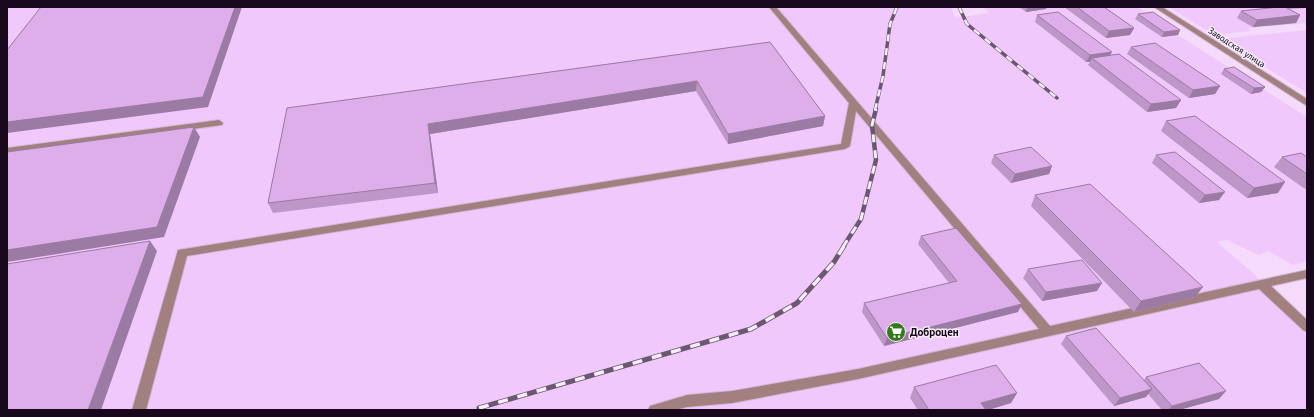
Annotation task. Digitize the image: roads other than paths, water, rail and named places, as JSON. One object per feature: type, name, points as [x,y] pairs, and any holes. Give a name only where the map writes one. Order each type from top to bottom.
[{"type":"street","points":[[772,7],[1048,332]]},
{"type":"street","name":"Заводская улица","points":[[1157,7],[1307,103]]},
{"type":"street","points":[[139,410],[182,253],[845,146],[853,103]]},
{"type":"street","points":[[7,151],[219,123]]},
{"type":"street","points":[[655,410],[688,401],[732,397],[858,374],[1307,274]]},
{"type":"street","points":[[1262,285],[1307,327]]},
{"type":"railway","points":[[875,110],[883,76],[890,24],[897,7]]},
{"type":"railway","points":[[959,7],[967,24],[1057,98]]},
{"type":"railway","points":[[843,247],[861,219],[876,160],[872,125],[876,109]]},
{"type":"railway","points":[[479,408],[751,329],[797,303],[834,262],[844,246]]},
{"type":"place","name":"Доброцен","points":[[896,332]]}]
